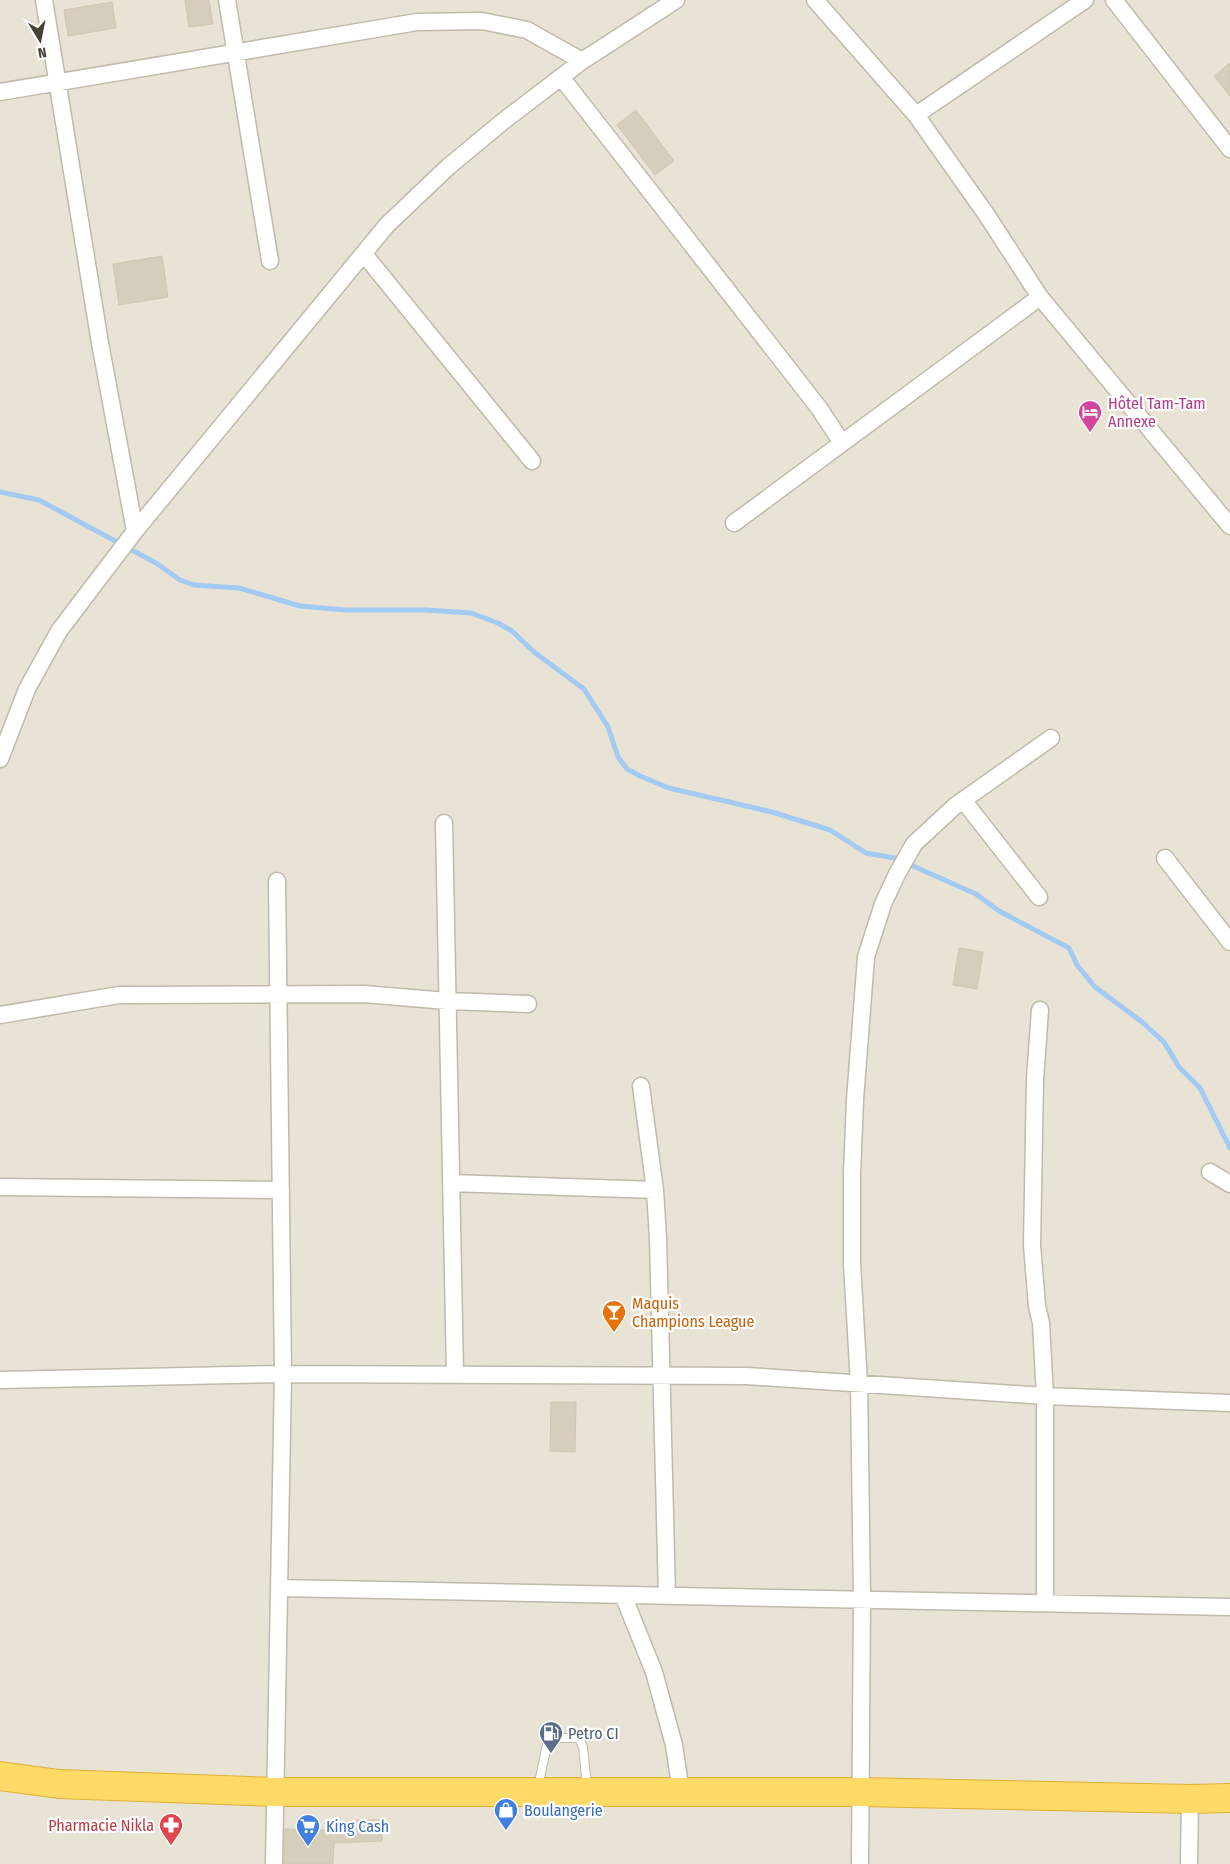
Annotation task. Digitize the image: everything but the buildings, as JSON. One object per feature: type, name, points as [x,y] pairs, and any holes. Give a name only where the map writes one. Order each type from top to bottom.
[{"type":"highway","points":[[0,1776],[59,1784],[275,1792],[860,1792],[1190,1799],[1230,1798]]},
{"type":"street","points":[[44,0],[56,83],[133,533]]},
{"type":"street","points":[[227,0],[270,261]]},
{"type":"street","points":[[0,759],[26,689],[60,631],[133,533],[387,225],[448,167],[500,123],[582,61],[676,0]]},
{"type":"street","points":[[815,0],[916,115],[986,214],[1040,297],[1228,518]]},
{"type":"street","points":[[916,115],[1085,0]]},
{"type":"street","points":[[1114,0],[1230,149]]},
{"type":"street","points":[[0,92],[236,50],[417,22],[482,21],[527,30],[582,61]]},
{"type":"street","points":[[561,77],[819,408],[842,443]]},
{"type":"street","points":[[364,254],[532,460]]},
{"type":"street","points":[[734,523],[1040,297]]},
{"type":"street","points":[[860,1864],[862,1598],[858,1383],[852,1264],[852,1174],[866,957],[884,904],[897,874],[914,844],[963,800],[1051,738]]},
{"type":"street","points":[[963,800],[1039,897]]},
{"type":"street","points":[[444,823],[455,1374]]},
{"type":"street","points":[[1165,858],[1230,942]]},
{"type":"street","points":[[274,1864],[282,1374],[277,881]]},
{"type":"street","points":[[0,1015],[119,995],[279,996],[364,994],[448,1001],[528,1004]]},
{"type":"street","points":[[1040,1010],[1036,1079],[1032,1245],[1037,1306],[1041,1323],[1045,1396],[1045,1603]]},
{"type":"street","points":[[641,1086],[654,1190],[662,1377],[667,1596]]},
{"type":"street","points":[[1210,1172],[1230,1184]]},
{"type":"street","points":[[451,1183],[654,1190]]},
{"type":"street","points":[[0,1188],[281,1190]]},
{"type":"street","points":[[0,1380],[282,1374],[747,1376],[1045,1396],[1230,1403]]},
{"type":"street","points":[[280,1588],[862,1598],[1230,1607]]},
{"type":"street","points":[[622,1595],[654,1672],[674,1745],[681,1792]]},
{"type":"street","points":[[1189,1864],[1190,1799]]},
{"type":"lane","points":[[537,1792],[548,1740],[555,1738],[579,1738],[583,1747],[587,1792]]},
{"type":"shaded area","points":[[0,0],[1230,0],[1230,1864],[0,1864]]},
{"type":"waterway","points":[[0,492],[39,500],[156,563],[180,580],[194,585],[239,588],[300,606],[345,610],[426,610],[471,613],[498,623],[512,631],[534,652],[584,689],[608,727],[618,757],[627,769],[669,788],[772,812],[830,830],[866,853],[895,858],[976,894],[999,911],[1069,948],[1077,965],[1095,987],[1142,1022],[1164,1042],[1179,1067],[1200,1088],[1230,1148]]},
{"type":"place","name":"Hôtel Tam-Tam Annexe","points":[[1090,433]]},
{"type":"place","name":"Maquis Champions League","points":[[614,1333]]},
{"type":"place","name":"Petro CI","points":[[551,1754]]},
{"type":"place","name":"Boulangerie","points":[[506,1831]]},
{"type":"place","name":"Pharmacie Nikla","points":[[171,1846]]},
{"type":"place","name":"King Cash","points":[[308,1847]]}]
